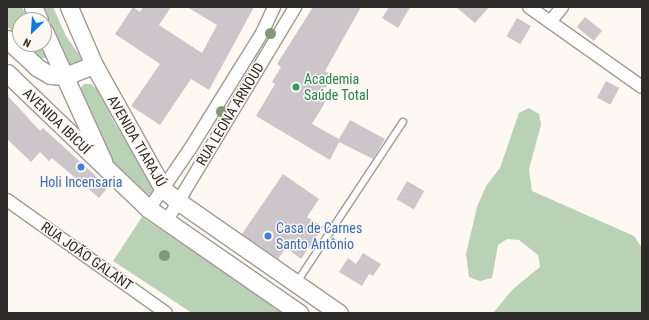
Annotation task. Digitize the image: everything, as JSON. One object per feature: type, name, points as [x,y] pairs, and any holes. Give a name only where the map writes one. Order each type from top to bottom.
[{"type":"main road","name":"AVENIDA TIARAJÚ","points":[[69,7],[94,65],[164,190],[339,313]]},
{"type":"main road","name":"AVENIDA IBICUÍ","points":[[7,39],[38,68],[50,75],[65,76]]},
{"type":"main road","name":"AVENIDA TIARAJÚ","points":[[52,48],[107,169],[149,209],[166,222],[299,313]]},
{"type":"main road","points":[[65,76],[94,65]]},
{"type":"main road","name":"AVENIDA IBICUÍ","points":[[7,73],[107,169]]},
{"type":"street","name":"RUA LEONA ARNOUD","points":[[149,209],[164,190],[262,33],[274,7]]},
{"type":"street","name":"RUA LEONA ARNOUD","points":[[166,222],[295,7]]},
{"type":"street","points":[[528,7],[642,87]]},
{"type":"street","points":[[550,22],[562,7]]},
{"type":"street","name":"RUA JOÃO GALANT","points":[[7,200],[166,313]]},
{"type":"lane","points":[[296,283],[403,122]]},
{"type":"green space","points":[[7,7],[22,7],[25,12],[12,12],[12,31],[7,26]]},
{"type":"green space","points":[[42,7],[53,7],[66,36],[84,62],[69,67],[52,32],[52,12],[44,12]]},
{"type":"green space","points":[[34,52],[44,52],[46,58],[40,58]]},
{"type":"green space","points":[[84,84],[91,84],[98,90],[115,124],[154,185],[153,196],[145,193],[110,159],[79,89]]},
{"type":"green space","points":[[529,108],[539,114],[541,125],[529,169],[532,191],[634,236],[642,248],[642,313],[493,313],[513,289],[540,267],[538,255],[519,240],[507,239],[498,245],[492,278],[480,281],[469,277],[466,254],[477,207],[486,186],[500,168],[519,113]]},
{"type":"green space","points":[[142,217],[287,313],[192,313],[113,261]]},
{"type":"building","points":[[133,7],[140,12],[143,7],[171,7],[159,25],[202,53],[217,25],[187,7],[254,7],[209,90],[191,79],[160,125],[131,106],[160,64],[115,34]]},
{"type":"building","points":[[313,7],[361,7],[325,71],[333,76],[320,97],[326,101],[312,124],[339,139],[350,120],[385,139],[373,159],[339,142],[330,160],[256,116],[275,84],[272,82],[281,67],[277,64]]},
{"type":"building","points":[[389,7],[410,7],[398,28],[382,18]]},
{"type":"building","points":[[456,7],[489,7],[475,23]]},
{"type":"building","points":[[585,17],[602,31],[594,41],[577,27]]},
{"type":"building","points":[[517,18],[531,26],[520,44],[506,36]]},
{"type":"building","points":[[606,81],[619,88],[610,105],[597,98]]},
{"type":"building","points":[[7,95],[40,131],[43,128],[108,187],[99,198],[52,158],[49,161],[40,152],[31,162],[7,139]]},
{"type":"building","points":[[283,174],[319,199],[307,217],[323,227],[301,259],[286,248],[278,259],[242,234]]},
{"type":"building","points":[[407,181],[424,191],[414,209],[396,199]]},
{"type":"building","points":[[363,253],[381,264],[373,276],[369,274],[362,286],[339,272],[348,258],[356,264]]},
{"type":"place","name":"Academia Saúde Total","points":[[296,87]]},
{"type":"place","name":"Holi Incensaria","points":[[81,167]]},
{"type":"place","name":"Casa de Carnes Santo Antônio","points":[[268,236]]}]
